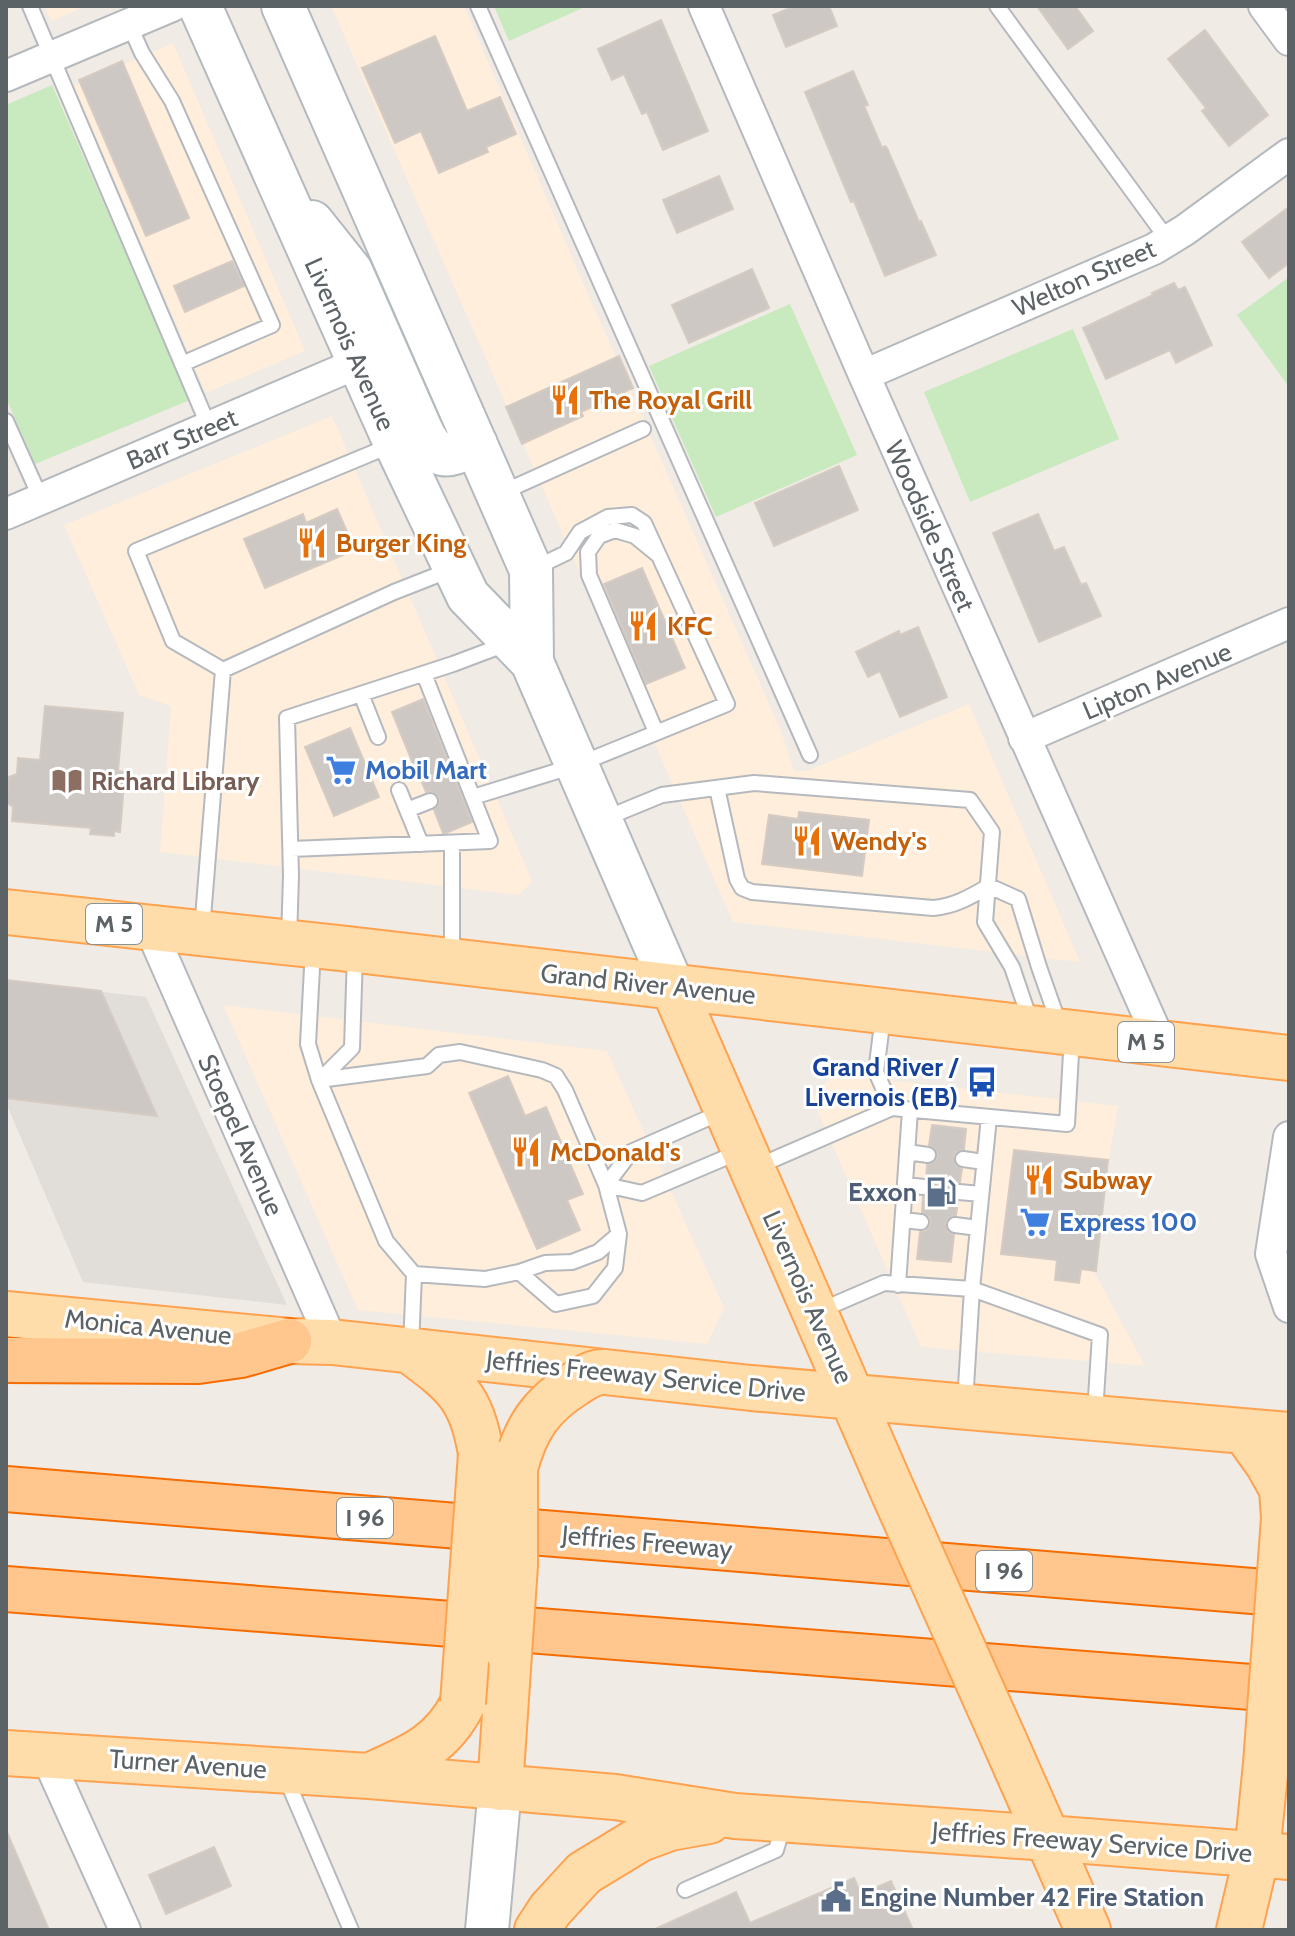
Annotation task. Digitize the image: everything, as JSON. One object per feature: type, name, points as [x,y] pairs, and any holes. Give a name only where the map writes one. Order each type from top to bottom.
[{"type":"highway","points":[[6,1360],[198,1361],[241,1355],[289,1341]]},
{"type":"highway","name":"Jeffries Freeway","points":[[6,1489],[1289,1594]]},
{"type":"highway","points":[[6,1589],[1289,1690]]},
{"type":"main road","name":"Livernois Avenue","points":[[200,6],[358,363],[454,568],[468,596],[522,652],[577,765],[894,1494],[1088,1930]]},
{"type":"main road","points":[[252,6],[314,146],[388,243]]},
{"type":"main road","name":"Livernois Avenue","points":[[283,6],[531,570],[522,652]]},
{"type":"main road","points":[[275,175],[351,271],[430,446],[445,456],[476,444]]},
{"type":"main road","name":"Grand River Avenue","points":[[7,909],[1289,1058]]},
{"type":"main road","name":"Monica Avenue","points":[[6,1314],[289,1341]]},
{"type":"main road","name":"Jeffries Freeway Service Drive","points":[[289,1341],[332,1342],[853,1398],[1289,1435]]},
{"type":"main road","points":[[369,1776],[411,1758],[429,1746],[444,1733],[463,1703],[481,1454],[477,1431],[460,1393],[446,1378],[410,1351]]},
{"type":"main road","points":[[487,1930],[515,1565],[515,1468],[530,1427],[539,1413],[551,1400],[581,1379],[603,1372]]},
{"type":"main road","points":[[1239,1930],[1273,1856],[1266,1764],[1284,1518],[1282,1489],[1245,1432]]},
{"type":"main road","name":"Turner Avenue","points":[[26,1754],[369,1776]]},
{"type":"main road","name":"Jeffries Freeway Service Drive","points":[[369,1776],[500,1773],[615,1797],[735,1816],[1273,1856]]},
{"type":"main road","points":[[537,1930],[550,1910],[584,1873],[620,1850],[670,1828],[735,1816]]},
{"type":"street","points":[[6,76],[172,6]]},
{"type":"street","name":"Woodside Street","points":[[704,6],[1161,1044]]},
{"type":"street","points":[[1264,6],[1289,40]]},
{"type":"street","name":"Welton Street","points":[[864,375],[1154,249],[1289,154]]},
{"type":"street","name":"Barr Street","points":[[6,514],[358,363]]},
{"type":"street","name":"Lipton Avenue","points":[[1024,738],[1289,623]]},
{"type":"street","name":"Stoepel Avenue","points":[[150,928],[332,1342]]},
{"type":"street","points":[[1289,1137],[1271,1254],[1289,1307]]},
{"type":"street","points":[[26,1754],[125,1930]]},
{"type":"lane","points":[[30,6],[209,427]]},
{"type":"lane","points":[[478,6],[810,755]]},
{"type":"lane","points":[[997,6],[1168,240]]},
{"type":"lane","points":[[129,24],[142,53],[172,101],[272,325],[182,364]]},
{"type":"lane","points":[[6,421],[41,499]]},
{"type":"lane","points":[[497,494],[643,429]]},
{"type":"lane","points":[[223,670],[173,641],[136,551],[395,443]]},
{"type":"lane","points":[[467,790],[577,765],[727,704],[644,523],[632,515],[608,517],[580,532],[566,553],[531,570]]},
{"type":"lane","points":[[656,732],[589,575],[588,552],[599,536],[615,530],[635,536],[661,558]]},
{"type":"lane","points":[[223,670],[454,568]]},
{"type":"lane","points":[[410,1351],[414,1274],[386,1241],[319,1080],[308,1044],[291,849],[287,718],[424,674],[522,652]]},
{"type":"lane","points":[[202,934],[223,670]]},
{"type":"lane","points":[[291,849],[490,841],[438,722],[424,674]]},
{"type":"lane","points":[[361,694],[378,737]]},
{"type":"lane","points":[[602,820],[662,795],[754,783],[970,800],[992,832],[985,922],[1055,1031]]},
{"type":"lane","points":[[717,788],[737,879],[742,888],[752,892],[933,908],[962,902],[989,886]]},
{"type":"lane","points":[[399,790],[421,844]]},
{"type":"lane","points":[[407,810],[430,801]]},
{"type":"lane","points":[[452,843],[452,962]]},
{"type":"lane","points":[[606,1185],[642,1193],[892,1108],[1067,1124],[1055,1031],[1018,899],[989,886]]},
{"type":"lane","points":[[319,1080],[352,1048],[355,950]]},
{"type":"lane","points":[[884,1010],[876,1072],[892,1108]]},
{"type":"lane","points":[[319,1080],[427,1066],[439,1055],[460,1052],[542,1070],[556,1076],[606,1185],[619,1234],[615,1268],[593,1296],[556,1304],[519,1272]]},
{"type":"lane","points":[[606,1185],[631,1152],[726,1110]]},
{"type":"lane","points":[[898,1285],[910,1110]]},
{"type":"lane","points":[[965,1407],[972,1289],[989,1117]]},
{"type":"lane","points":[[907,1152],[928,1155]]},
{"type":"lane","points":[[963,1159],[984,1162]]},
{"type":"lane","points":[[905,1185],[924,1187]]},
{"type":"lane","points":[[959,1192],[981,1194]]},
{"type":"lane","points":[[903,1220],[921,1222]]},
{"type":"lane","points":[[955,1225],[978,1228]]},
{"type":"lane","points":[[414,1274],[485,1279],[545,1263],[572,1262],[598,1252],[619,1234]]},
{"type":"lane","points":[[815,1313],[884,1283],[972,1289],[1100,1335],[1095,1418]]},
{"type":"lane","points":[[283,1770],[351,1930]]},
{"type":"lane","points":[[685,1890],[776,1850],[785,1818]]},
{"type":"shaded area","points":[[45,6],[87,6],[51,21]]},
{"type":"shaded area","points":[[331,6],[464,6],[781,731],[794,771],[807,771],[969,704],[1080,962],[733,922]]},
{"type":"shaded area","points":[[173,43],[305,351],[206,393],[74,86]]},
{"type":"shaded area","points":[[332,416],[532,881],[519,895],[160,852],[171,706],[139,695],[64,525]]},
{"type":"shaded area","points":[[6,981],[146,997],[287,1305],[83,1282],[6,1103]]},
{"type":"shaded area","points":[[223,1005],[607,1051],[724,1308],[707,1344],[358,1310]]},
{"type":"shaded area","points":[[833,1074],[1118,1106],[1091,1266],[1145,1366],[921,1347],[812,1098]]},
{"type":"green space","points":[[494,6],[587,6],[509,41]]},
{"type":"green space","points":[[52,85],[190,400],[35,464],[6,398],[6,105]]},
{"type":"green space","points":[[1289,277],[1289,387],[1237,315]]},
{"type":"green space","points":[[790,304],[857,455],[716,517],[649,366]]},
{"type":"green space","points":[[1073,329],[1119,439],[970,502],[924,392]]},
{"type":"building","points":[[795,6],[829,6],[837,26],[786,47],[773,15]]},
{"type":"building","points":[[1037,6],[1075,6],[1093,31],[1068,49]]},
{"type":"building","points":[[661,20],[708,131],[663,150],[647,112],[642,114],[624,74],[612,80],[598,49]]},
{"type":"building","points":[[1205,30],[1268,115],[1229,146],[1202,111],[1206,108],[1168,59]]},
{"type":"building","points":[[435,36],[467,111],[500,97],[516,134],[486,147],[488,152],[439,173],[421,131],[395,143],[362,68]]},
{"type":"building","points":[[122,61],[189,218],[146,236],[79,80]]},
{"type":"building","points":[[853,71],[882,148],[887,148],[936,255],[885,276],[805,92]]},
{"type":"building","points":[[719,176],[733,209],[677,233],[663,200]]},
{"type":"building","points":[[1289,207],[1289,263],[1269,278],[1242,242]]},
{"type":"building","points":[[232,261],[244,286],[185,312],[174,286]]},
{"type":"building","points":[[752,269],[769,308],[689,343],[672,305]]},
{"type":"building","points":[[1174,283],[1178,290],[1185,287],[1212,345],[1176,363],[1170,350],[1106,379],[1083,328]]},
{"type":"building","points":[[619,356],[633,388],[581,412],[583,416],[522,444],[506,407]]},
{"type":"building","points":[[839,466],[858,510],[774,546],[755,503]]},
{"type":"building","points":[[337,509],[355,550],[265,588],[244,539],[303,514],[306,523]]},
{"type":"building","points":[[1038,514],[1054,551],[1064,547],[1081,585],[1086,583],[1101,616],[1039,642],[993,533]]},
{"type":"building","name":"KFC","points":[[642,568],[685,668],[646,684],[604,584]]},
{"type":"building","points":[[918,627],[947,697],[900,717],[880,671],[868,677],[856,652],[899,631],[900,635]]},
{"type":"building","points":[[423,699],[472,822],[446,833],[443,833],[434,810],[440,803],[439,797],[432,791],[426,792],[392,712]]},
{"type":"building","points":[[45,706],[123,713],[118,771],[125,772],[120,832],[114,831],[114,836],[90,834],[91,828],[12,821],[13,807],[6,802],[9,777],[17,774],[18,758],[40,760]]},
{"type":"building","points":[[350,728],[379,797],[334,816],[305,747]]},
{"type":"building","points":[[799,812],[869,820],[862,876],[762,864],[769,815],[798,819]]},
{"type":"building","points":[[6,980],[101,991],[157,1116],[6,1098]]},
{"type":"building","points":[[508,1076],[525,1116],[546,1107],[583,1194],[567,1200],[580,1230],[537,1249],[469,1093]]},
{"type":"building","points":[[932,1125],[966,1129],[964,1149],[956,1152],[953,1158],[956,1166],[962,1169],[960,1182],[954,1183],[949,1190],[950,1197],[958,1202],[956,1215],[948,1218],[945,1224],[948,1232],[954,1235],[951,1262],[917,1259],[920,1232],[926,1231],[931,1224],[930,1217],[922,1212],[923,1197],[929,1196],[934,1189],[933,1182],[926,1177],[927,1165],[935,1162],[938,1156],[935,1148],[929,1145]]},
{"type":"building","points":[[1014,1150],[1108,1160],[1096,1271],[1081,1269],[1079,1283],[1055,1280],[1057,1260],[1001,1254]]},
{"type":"building","points":[[6,1830],[49,1930],[6,1930]]},
{"type":"building","points":[[214,1847],[231,1886],[166,1914],[149,1875]]},
{"type":"building","points":[[854,1878],[861,1894],[891,1881],[913,1930],[653,1930],[736,1892],[750,1923]]},
{"type":"place","name":"The Royal Grill","points":[[565,400]]},
{"type":"place","name":"Burger King","points":[[312,543]]},
{"type":"place","name":"KFC","points":[[643,626]]},
{"type":"place","name":"Mobil Mart","points":[[341,770]]},
{"type":"place","name":"Richard Library","points":[[67,781]]},
{"type":"place","name":"Wendy's","points":[[807,841]]},
{"type":"place","name":"Grand River / Livernois (EB)","points":[[982,1082]]},
{"type":"place","name":"McDonald's","points":[[526,1152]]},
{"type":"place","name":"Subway","points":[[1039,1180]]},
{"type":"place","name":"Exxon","points":[[941,1192]]},
{"type":"place","name":"Express 100","points":[[1035,1222]]},
{"type":"place","name":"Engine Number 42 Fire Station","points":[[836,1897]]}]
